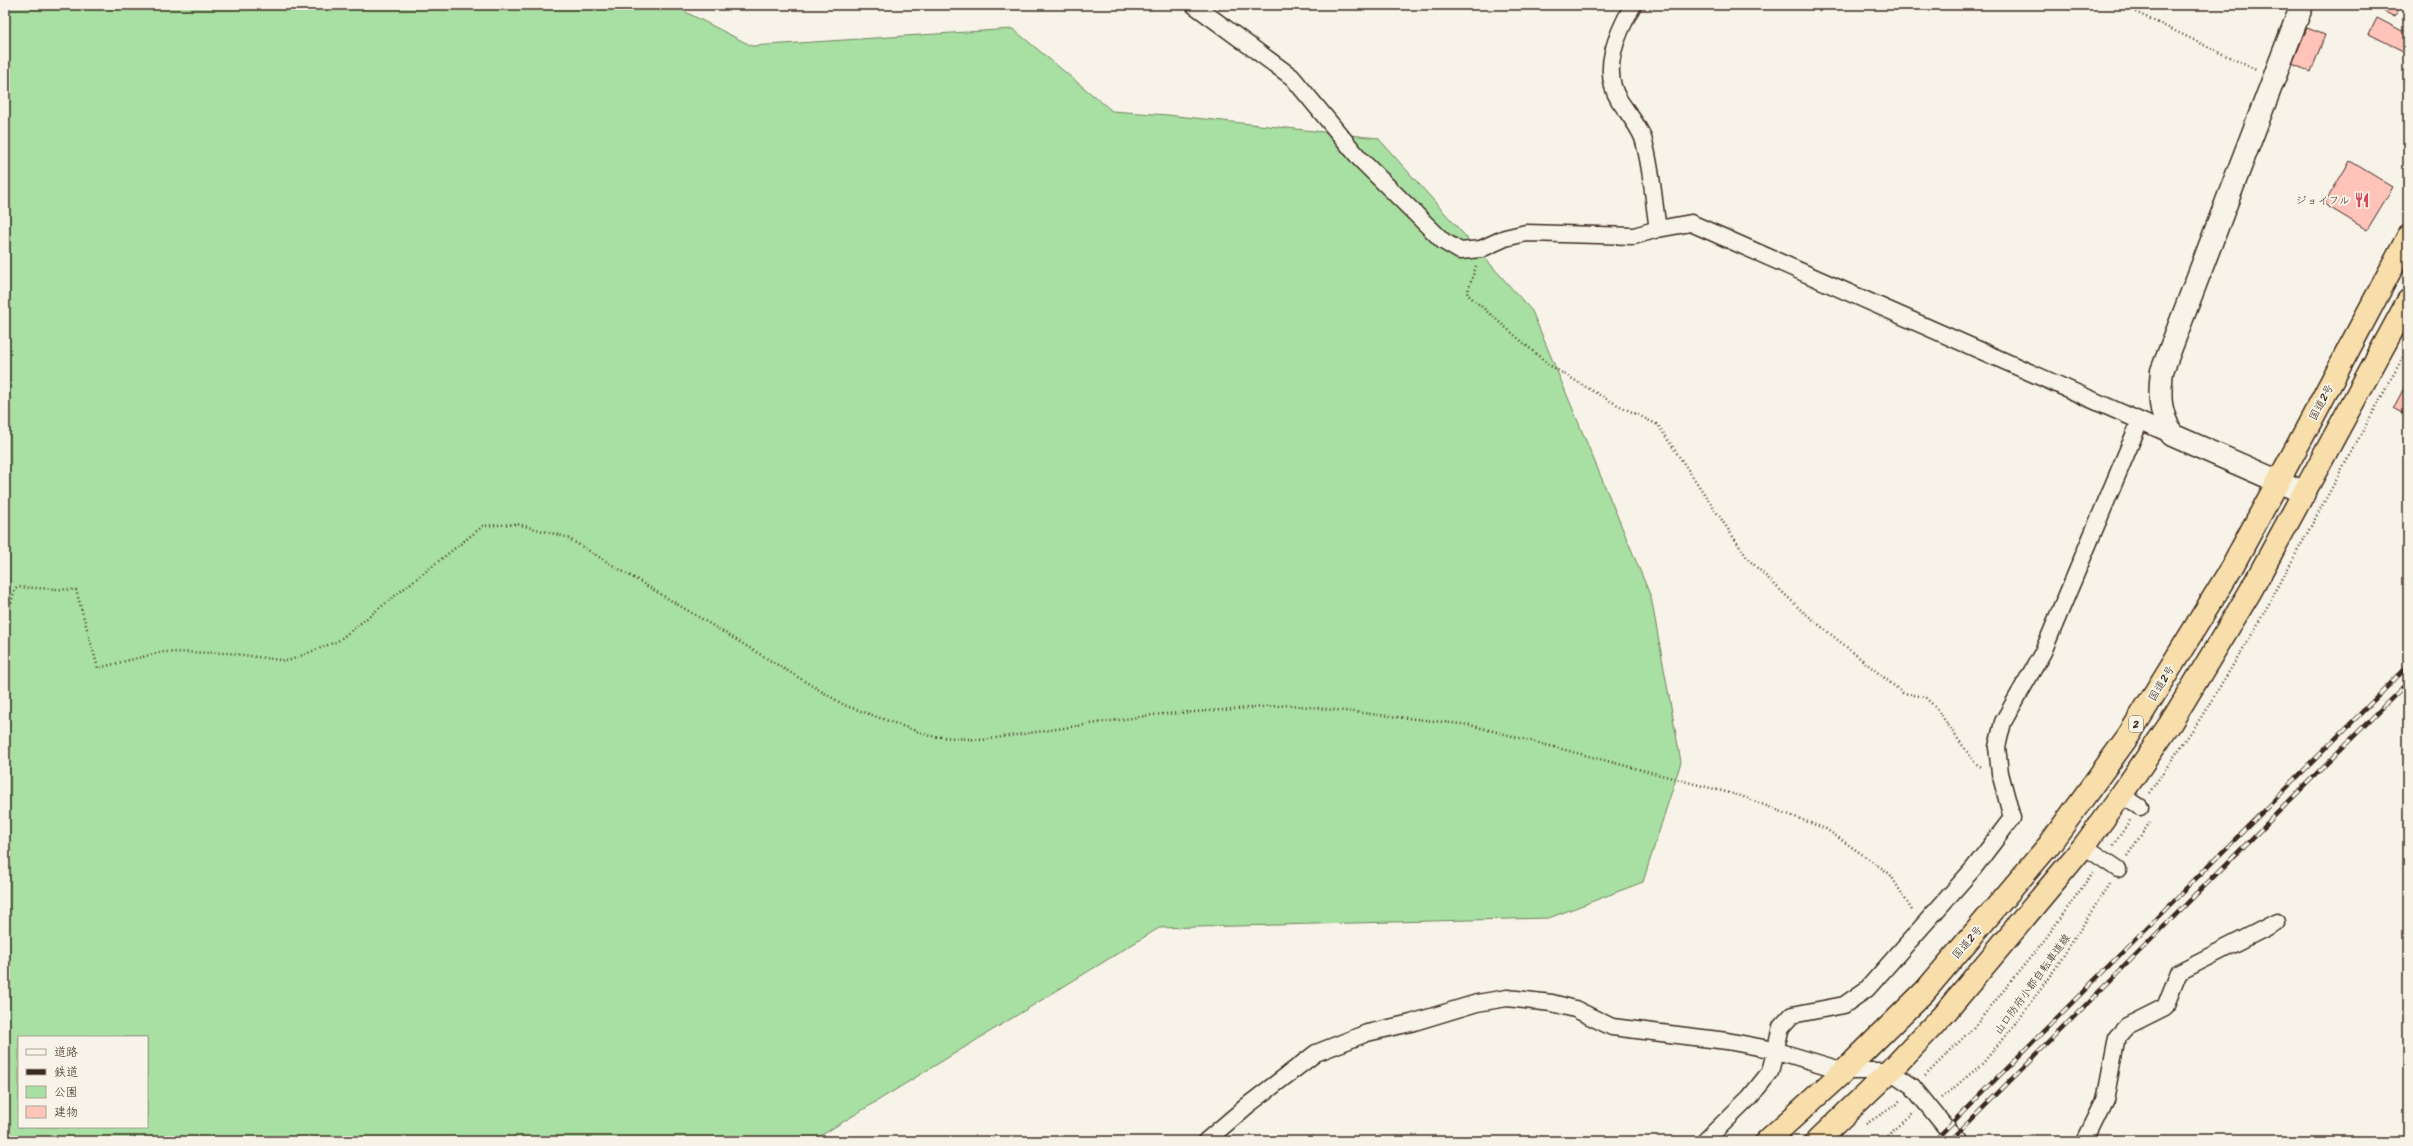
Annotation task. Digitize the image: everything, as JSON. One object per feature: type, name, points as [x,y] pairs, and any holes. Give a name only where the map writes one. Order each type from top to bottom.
[{"type":"highway","name":"国道2号","points":[[1767,1141],[1844,1071],[1925,991],[2054,839],[2129,735],[2228,574],[2408,236]]},
{"type":"highway","points":[[1817,1141],[1890,1071],[1944,1014],[2084,846],[2121,795],[2178,710],[2250,592],[2306,493],[2408,302]]},
{"type":"street","points":[[1194,5],[1292,77],[1360,159],[1443,241],[1460,251],[1481,249],[1505,238],[1526,233],[1634,236],[1658,228],[1691,223],[2306,493]]},
{"type":"street","points":[[1633,5],[1620,28],[1611,56],[1611,72],[1618,98],[1642,138],[1658,228]]},
{"type":"street","points":[[2172,435],[2163,417],[2159,399],[2162,371],[2302,5]]},
{"type":"street","points":[[1705,1141],[1750,1097],[1770,1072],[1774,1050],[1781,1027],[1792,1015],[1844,1005],[1867,989],[1973,869],[2012,818],[2000,772],[1997,747],[2004,722],[2043,652],[2140,421]]},
{"type":"street","points":[[2121,795],[2140,807]]},
{"type":"street","points":[[2084,846],[2118,869]]},
{"type":"street","points":[[2085,1141],[2105,1100],[2117,1037],[2127,1026],[2165,1007],[2179,972],[2277,922]]},
{"type":"street","points":[[1206,1141],[1248,1105],[1316,1052],[1368,1033],[1411,1023],[1477,1002],[1507,998],[1552,1003],[1575,1008],[1612,1027],[1727,1042],[1774,1050],[1844,1071],[1890,1071],[1912,1086],[1946,1129],[1960,1141]]},
{"type":"path","points":[[2121,5],[2274,79]]},
{"type":"path","points":[[1481,249],[1467,294],[1549,365],[1608,400],[1658,425],[1748,558],[1801,610],[1903,693],[1925,697],[1936,708],[1975,763],[1985,769],[2000,772]]},
{"type":"path","points":[[5,622],[15,589],[17,587],[76,590],[98,668],[162,652],[228,653],[288,661],[338,641],[483,526],[517,524],[566,538],[844,705],[930,736],[982,740],[1152,715],[1291,705],[1470,725],[1741,796],[1826,829],[1890,874],[1922,928]]},
{"type":"path","points":[[1863,1127],[1897,1104],[1912,1086],[1930,1071],[1975,1026],[2046,938],[2140,807]]},
{"type":"path","name":"山口防府小郡自転車道線","points":[[1881,1141],[1910,1115],[1929,1106],[1983,1063],[2014,1025],[2057,966],[2118,869],[2152,819],[2147,812],[2140,807]]},
{"type":"green space","points":[[5,5],[672,5],[752,46],[1013,29],[1112,111],[1168,115],[1378,138],[1532,311],[1651,597],[1681,762],[1643,882],[1549,918],[1159,928],[812,1141],[5,1141]]},
{"type":"building","points":[[2376,5],[2400,5],[2395,17],[2375,7]]},
{"type":"building","points":[[2377,18],[2408,34],[2408,40],[2403,51],[2369,34]]},
{"type":"building","points":[[2307,28],[2325,35],[2311,72],[2292,64]]},
{"type":"building","points":[[2350,161],[2393,187],[2367,230],[2324,204]]},
{"type":"building","points":[[2405,386],[2408,387],[2408,415],[2394,407]]},
{"type":"railway","points":[[1934,1141],[2408,666]]},
{"type":"railway","points":[[1950,1141],[2408,682]]},
{"type":"place","name":"ジョイフル","points":[[2362,200]]}]
